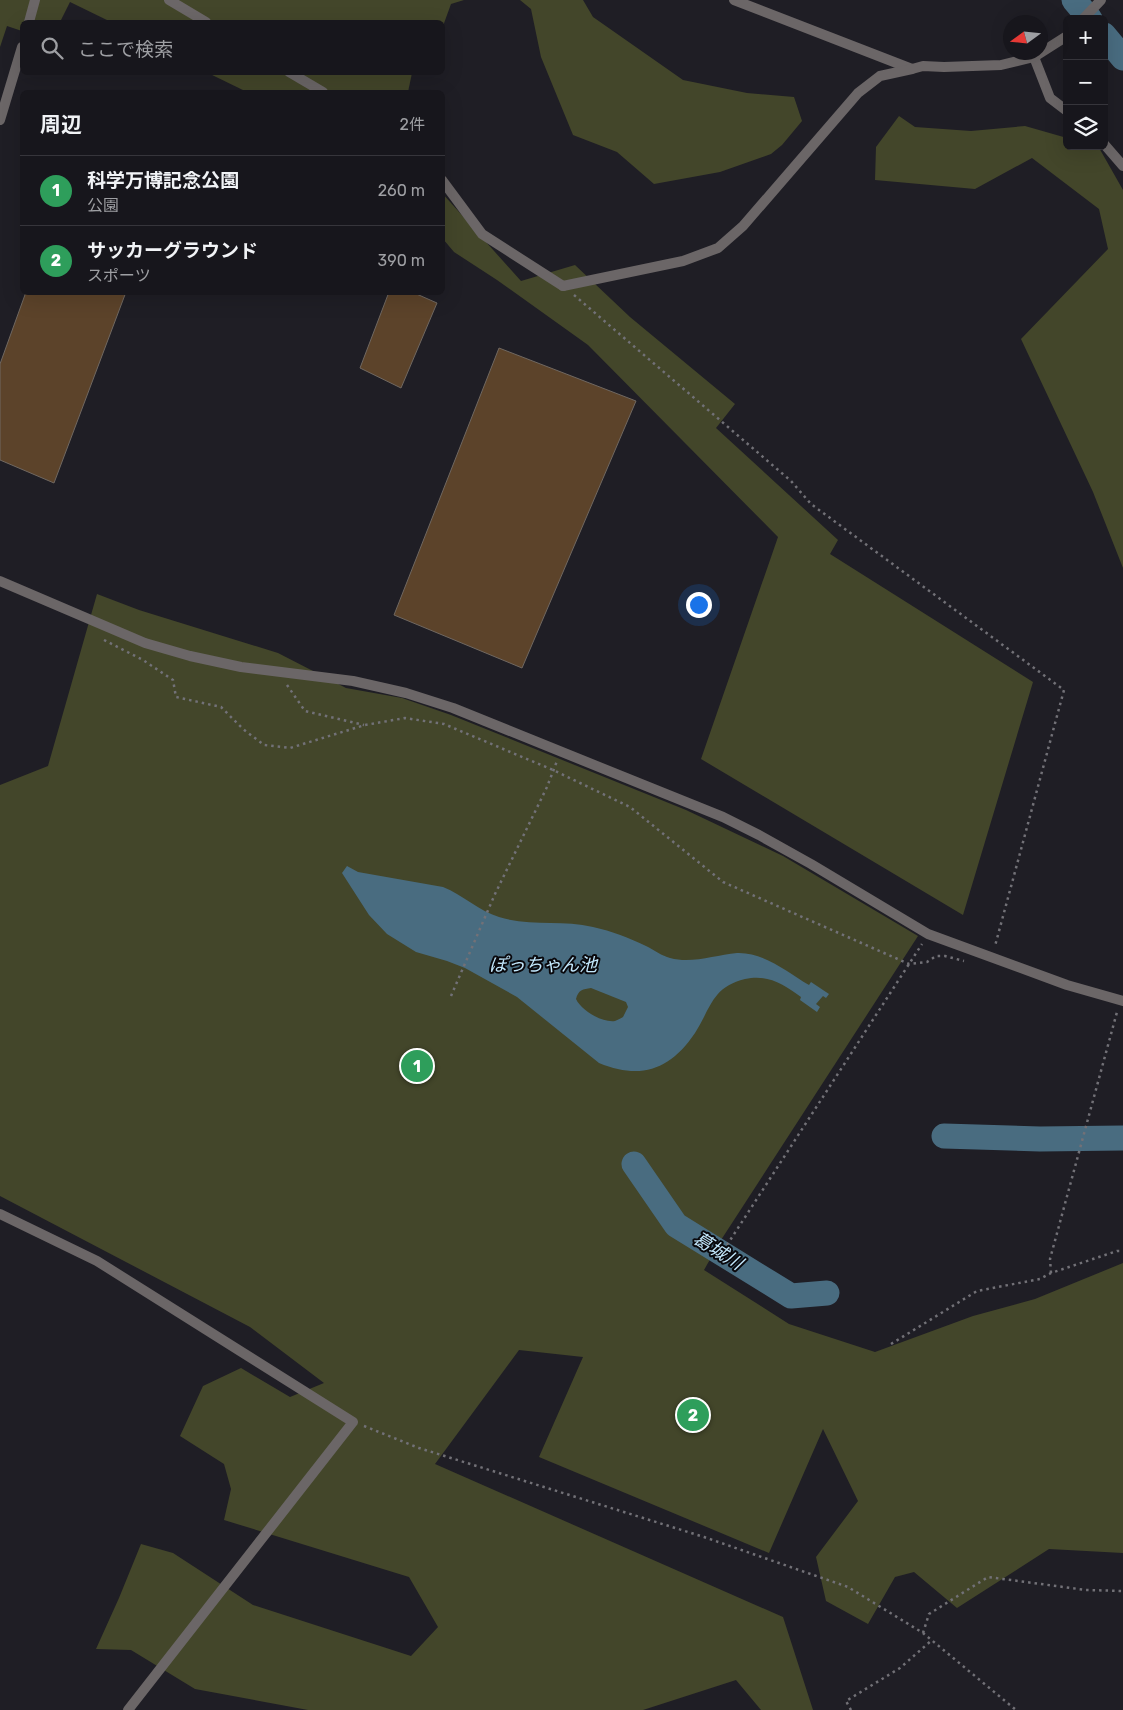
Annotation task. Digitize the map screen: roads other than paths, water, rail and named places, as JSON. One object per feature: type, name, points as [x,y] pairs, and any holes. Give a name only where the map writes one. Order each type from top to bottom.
[{"type":"street","points":[[29,20],[34,0]]},
{"type":"street","points":[[169,0],[203,20]]},
{"type":"street","points":[[734,0],[912,69]]},
{"type":"street","points":[[1087,15],[1099,2]]},
{"type":"street","points":[[1048,48],[1063,38]]},
{"type":"street","points":[[0,120],[20,54]]},
{"type":"street","points":[[445,184],[482,234],[563,286],[684,261],[718,248],[743,226],[858,93],[880,76],[923,66],[1001,65],[1022,60]]},
{"type":"street","points":[[1035,60],[1050,98],[1063,108]]},
{"type":"street","points":[[294,75],[319,90]]},
{"type":"street","points":[[1108,149],[1123,166]]},
{"type":"street","points":[[0,581],[145,643],[190,656],[241,667],[353,681],[406,693],[453,708],[723,817],[811,864],[928,934],[1066,985],[1121,1000]]},
{"type":"street","points":[[0,1214],[97,1261],[353,1422],[128,1710]]},
{"type":"water","name":"ぽっちゃん池","points":[[347,866],[358,872],[443,887],[499,917],[522,922],[570,923],[600,929],[633,940],[664,956],[678,960],[695,960],[737,953],[757,956],[775,964],[809,985],[811,982],[829,994],[826,998],[823,996],[816,1004],[820,1007],[817,1012],[800,1000],[801,997],[775,981],[761,978],[745,979],[726,987],[719,993],[685,1046],[665,1063],[641,1071],[614,1068],[599,1063],[517,997],[465,968],[416,952],[387,934],[369,915],[342,873]],"holes":[[[591,988],[626,1002],[628,1007],[623,1017],[610,1021],[593,1015],[582,1007],[576,999],[581,990]]]},
{"type":"waterway","points":[[1074,0],[1087,15]]},
{"type":"waterway","points":[[1108,40],[1123,58]]},
{"type":"waterway","name":"葛城川","points":[[944,1136],[1040,1139],[1123,1138]]},
{"type":"waterway","name":"葛城川","points":[[634,1164],[676,1225],[791,1296],[827,1293]]},
{"type":"place","name":"科学万博記念公園","points":[[417,1066]]},
{"type":"place","name":"サッカーグラウンド","points":[[693,1415]]}]
